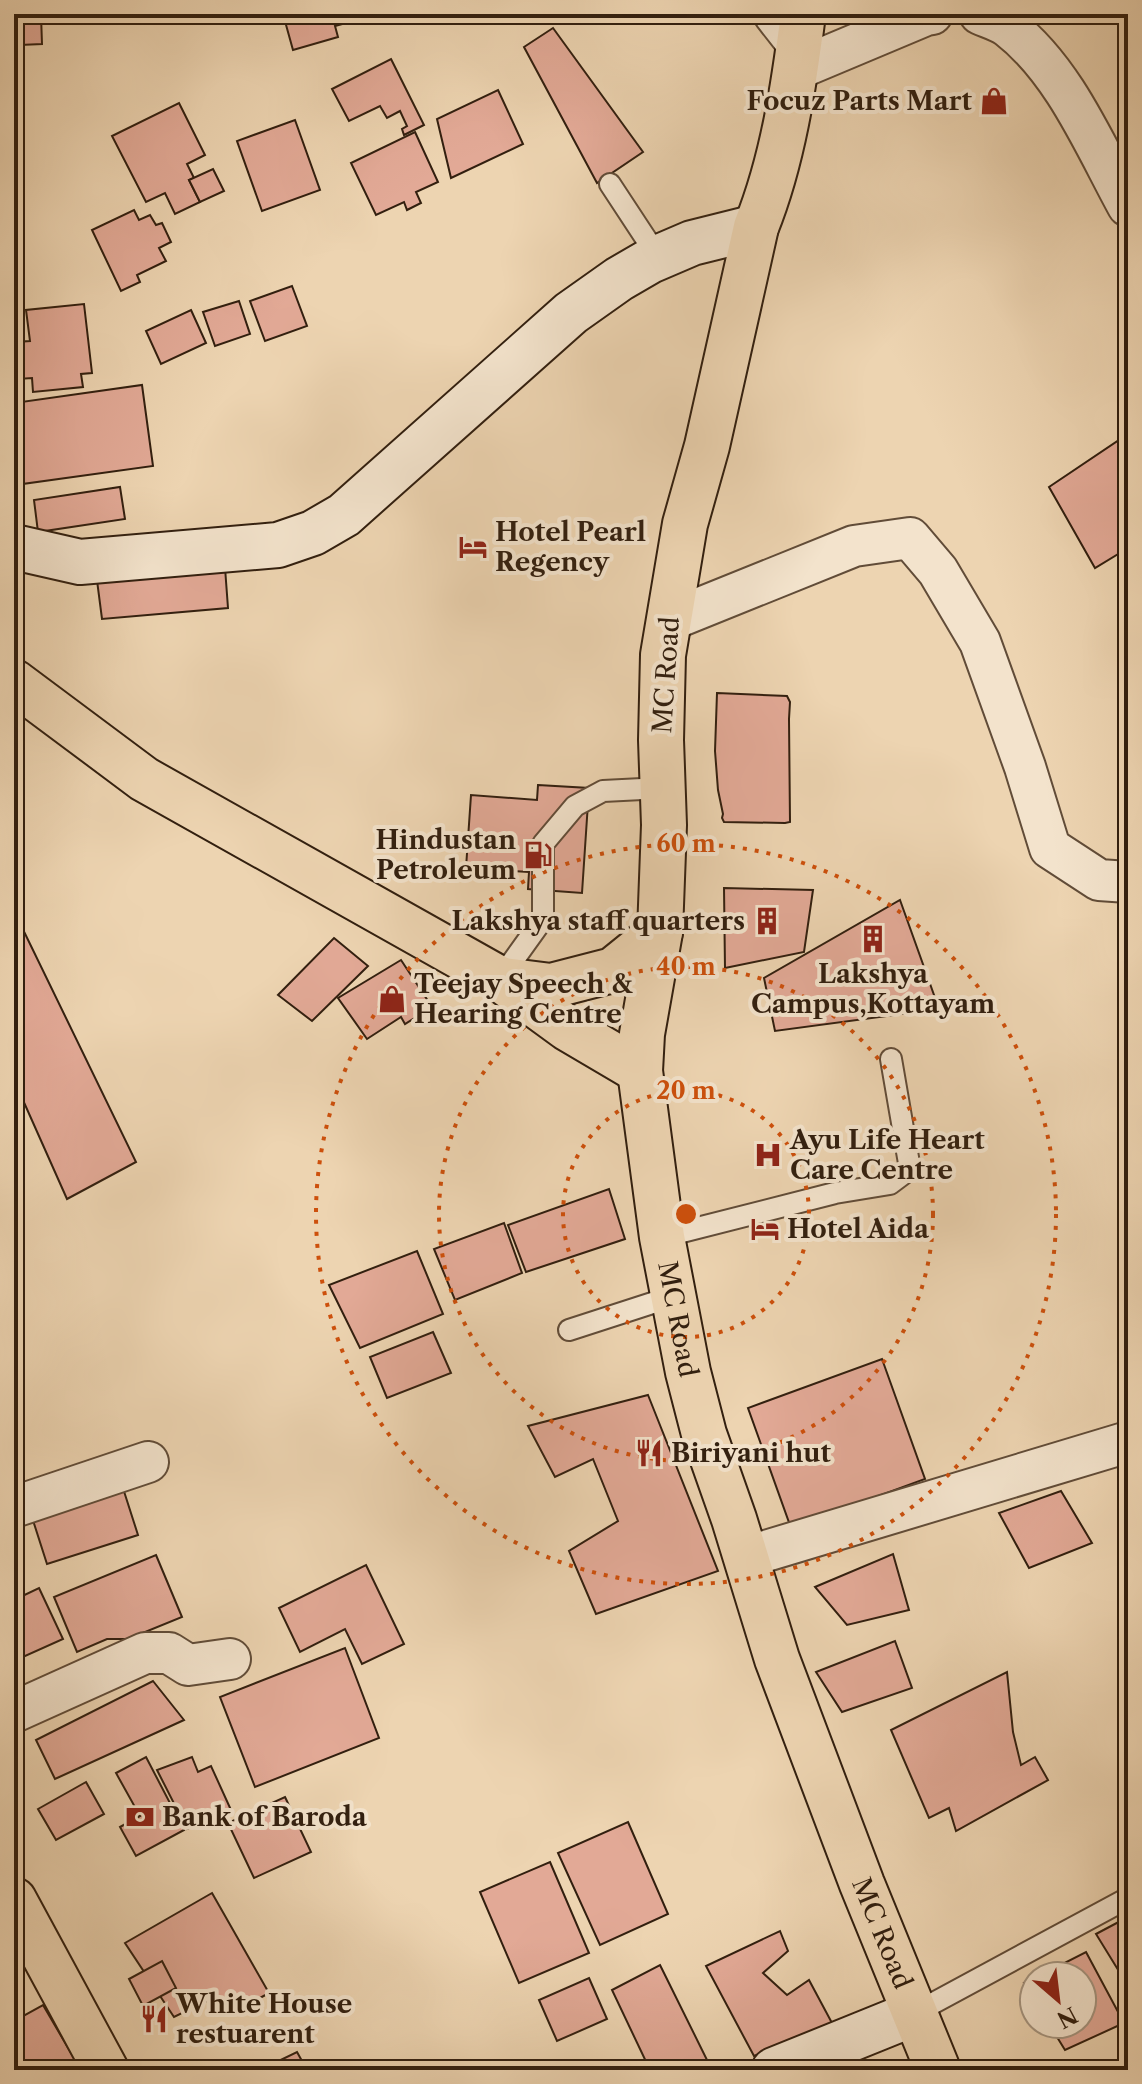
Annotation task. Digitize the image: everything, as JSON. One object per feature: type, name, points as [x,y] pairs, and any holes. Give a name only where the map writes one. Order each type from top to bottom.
[{"type":"highway","name":"MC Road","points":[[793,36],[768,197],[756,227],[707,446],[685,524],[668,621],[661,740],[664,825],[660,932],[642,1034],[640,1071],[662,1237],[688,1372],[704,1434],[777,1659],[862,1884],[938,2070]]},
{"type":"highway","points":[[14,682],[144,779],[500,979],[567,1028],[640,1071]]},
{"type":"highway","points":[[500,979],[551,986],[613,970],[660,932]]},
{"type":"highway","points":[[14,1900],[106,2070]]},
{"type":"street","points":[[793,36],[932,14]]},
{"type":"street","points":[[980,14],[1006,26],[1065,89],[1128,206]]},
{"type":"street","points":[[14,547],[80,562],[278,545],[313,533],[344,515],[377,488],[571,313],[619,279],[658,257],[692,243],[756,227]]},
{"type":"street","points":[[668,621],[854,546],[910,538],[938,571],[980,642],[1050,848],[1099,880],[1128,882]]},
{"type":"street","points":[[746,1557],[1128,1442]]},
{"type":"street","points":[[14,1507],[148,1462]]},
{"type":"street","points":[[14,1712],[145,1653],[169,1653],[188,1665],[230,1659]]},
{"type":"street","points":[[774,2070],[915,2013]]},
{"type":"lane","points":[[610,184],[658,257]]},
{"type":"lane","points":[[500,979],[543,919],[543,844],[575,806],[603,791],[662,788]]},
{"type":"lane","points":[[662,1237],[835,1193],[890,1184],[910,1169],[891,1059]]},
{"type":"lane","points":[[569,1330],[674,1296]]},
{"type":"lane","points":[[915,2013],[1128,1898]]},
{"type":"building","points":[[283,14],[355,14],[357,20],[335,26],[338,37],[293,50]]},
{"type":"building","points":[[41,15],[42,44],[20,45],[19,16]]},
{"type":"building","points":[[553,28],[643,152],[597,183],[524,47]]},
{"type":"building","points":[[391,59],[424,125],[404,135],[402,129],[407,126],[400,111],[387,118],[380,106],[349,121],[332,89]]},
{"type":"building","points":[[498,90],[523,144],[451,178],[437,119]]},
{"type":"building","points":[[179,103],[205,155],[187,164],[194,178],[189,180],[200,202],[175,214],[165,193],[146,202],[112,136]]},
{"type":"building","points":[[295,120],[320,190],[262,211],[237,141]]},
{"type":"building","points":[[415,132],[438,182],[416,192],[421,203],[407,210],[404,202],[376,215],[351,163]]},
{"type":"building","points":[[213,169],[224,191],[200,202],[189,180]]},
{"type":"building","points":[[134,210],[139,220],[150,215],[156,225],[162,223],[171,242],[159,248],[166,261],[137,275],[140,282],[121,291],[92,230]]},
{"type":"building","points":[[292,286],[307,326],[265,341],[250,301]]},
{"type":"building","points":[[239,301],[250,334],[215,346],[203,312]]},
{"type":"building","points":[[84,304],[92,373],[81,374],[83,387],[33,392],[32,378],[18,379],[15,342],[30,341],[26,310]]},
{"type":"building","points":[[191,310],[206,343],[161,364],[146,331]]},
{"type":"building","points":[[142,385],[153,466],[15,485],[14,403]]},
{"type":"building","points":[[1128,434],[1128,548],[1095,568],[1049,487]]},
{"type":"building","points":[[120,487],[125,519],[38,532],[34,500]]},
{"type":"building","points":[[224,554],[228,608],[102,619],[95,565]]},
{"type":"building","points":[[717,693],[787,696],[790,702],[790,822],[724,822],[715,751]]},
{"type":"building","points":[[538,785],[589,788],[582,893],[528,889],[529,872],[466,868],[471,795],[537,800]]},
{"type":"building","name":"Lakshya staff quarters","points":[[724,888],[813,890],[804,952],[725,968]]},
{"type":"building","name":"Lakshya Campus,Kottayam","points":[[900,900],[939,1009],[775,1031],[764,978]]},
{"type":"building","points":[[14,911],[136,1162],[67,1199],[14,1080]]},
{"type":"building","points":[[334,938],[368,966],[312,1021],[278,995]]},
{"type":"building","points":[[401,960],[432,1007],[405,1024],[401,1017],[367,1039],[338,998]]},
{"type":"building","points":[[609,1189],[625,1239],[526,1272],[508,1225]]},
{"type":"building","points":[[504,1223],[522,1273],[455,1300],[434,1249]]},
{"type":"building","points":[[417,1251],[443,1314],[360,1348],[329,1285]]},
{"type":"building","points":[[433,1332],[451,1373],[387,1398],[370,1357]]},
{"type":"building","points":[[882,1359],[925,1479],[791,1528],[748,1408]]},
{"type":"building","points":[[648,1395],[718,1571],[596,1614],[569,1551],[618,1521],[593,1459],[555,1477],[528,1426]]},
{"type":"building","points":[[121,1482],[138,1535],[47,1564],[30,1511]]},
{"type":"building","points":[[1061,1491],[1092,1543],[1029,1568],[999,1513]]},
{"type":"building","points":[[893,1554],[909,1610],[847,1625],[815,1587]]},
{"type":"building","points":[[156,1555],[182,1617],[128,1639],[107,1639],[77,1652],[54,1597]]},
{"type":"building","points":[[366,1565],[404,1644],[362,1664],[345,1629],[300,1652],[279,1608]]},
{"type":"building","points":[[39,1588],[63,1639],[14,1661],[14,1600]]},
{"type":"building","points":[[895,1641],[912,1688],[842,1712],[816,1672]]},
{"type":"building","points":[[345,1648],[379,1738],[255,1787],[220,1697]]},
{"type":"building","points":[[1007,1672],[1013,1732],[1021,1765],[1035,1757],[1048,1780],[956,1831],[949,1808],[929,1818],[891,1730]]},
{"type":"building","points":[[153,1681],[184,1720],[55,1779],[36,1740]]},
{"type":"building","points":[[146,1757],[184,1830],[136,1856],[120,1827],[140,1816],[116,1773]]},
{"type":"building","points":[[192,1757],[198,1772],[211,1766],[231,1810],[187,1829],[157,1770]]},
{"type":"building","points":[[86,1782],[104,1814],[56,1840],[38,1809]]},
{"type":"building","points":[[285,1797],[311,1852],[254,1878],[228,1823]]},
{"type":"building","points":[[628,1822],[668,1914],[600,1945],[558,1853]]},
{"type":"building","points":[[550,1862],[589,1953],[519,1983],[480,1892]]},
{"type":"building","points":[[212,1893],[269,1993],[229,2015],[215,1997],[174,2017],[125,1943]]},
{"type":"building","points":[[1128,1917],[1128,1986],[1096,1934]]},
{"type":"building","points":[[780,1931],[788,1951],[763,1973],[787,1995],[809,1980],[832,2023],[754,2056],[706,1966]]},
{"type":"building","points":[[1086,1952],[1090,1960],[1070,1960]]},
{"type":"building","points":[[162,1961],[176,1988],[143,2006],[129,1979]]},
{"type":"building","points":[[660,1965],[710,2066],[702,2070],[650,2070],[612,1990]]},
{"type":"building","points":[[1098,1974],[1124,2023],[1098,2035]]},
{"type":"building","points":[[589,1978],[607,2019],[557,2041],[539,2000]]},
{"type":"building","points":[[43,2005],[81,2070],[25,2070],[14,2048],[14,2021]]},
{"type":"building","points":[[1059,2040],[1087,2040],[1065,2050]]},
{"type":"building","points":[[297,2052],[307,2070],[262,2069]]},
{"type":"place","name":"Focuz Parts Mart","points":[[994,101]]},
{"type":"place","name":"Hotel Pearl Regency","points":[[473,547]]},
{"type":"place","name":"Hindustan Petroleum","points":[[538,855]]},
{"type":"place","name":"Lakshya staff quarters","points":[[767,921]]},
{"type":"place","name":"Lakshya Campus,Kottayam","points":[[873,939]]},
{"type":"place","name":"Teejay Speech & Hearing Centre","points":[[392,999]]},
{"type":"place","name":"Ayu Life Heart Care Centre","points":[[768,1155]]},
{"type":"place","name":"Hotel Aida","points":[[765,1229]]},
{"type":"place","name":"Biriyani hut","points":[[649,1453]]},
{"type":"place","name":"Bank of Baroda","points":[[140,1817]]},
{"type":"place","name":"White House restuarent","points":[[154,2019]]}]
